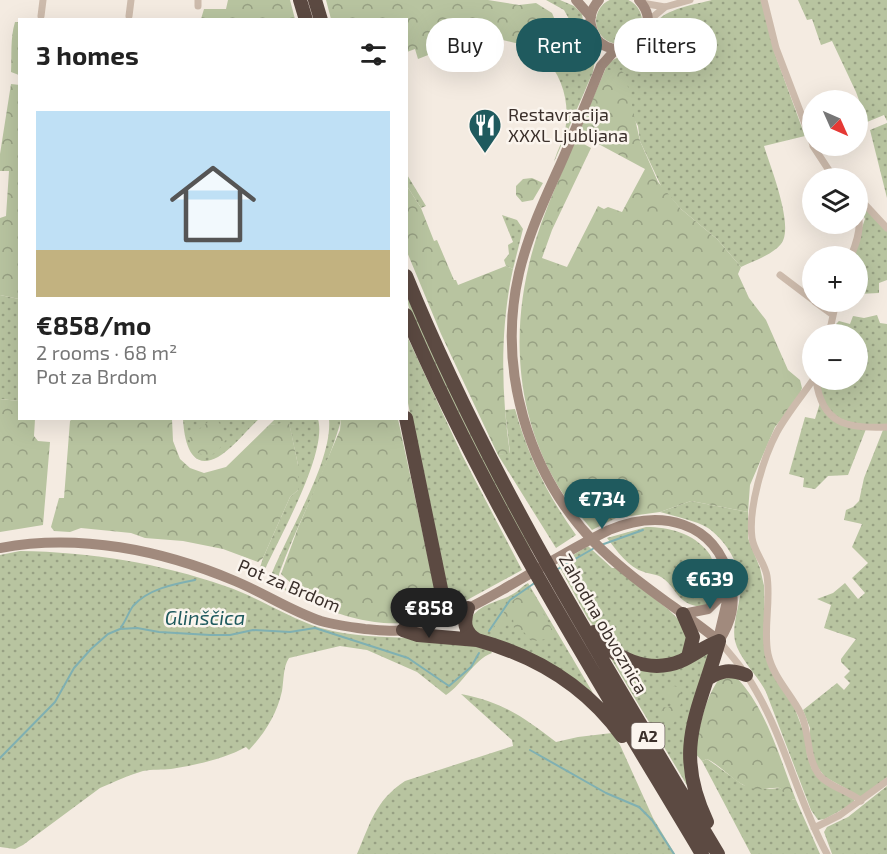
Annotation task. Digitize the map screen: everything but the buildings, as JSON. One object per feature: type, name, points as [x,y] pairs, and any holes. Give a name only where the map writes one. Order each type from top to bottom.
[{"type":"highway","points":[[300,0],[305,18]]},
{"type":"highway","points":[[315,0],[320,18]]},
{"type":"highway","name":"Zahodna obvoznica","points":[[408,280],[530,549]]},
{"type":"highway","name":"Zahodna obvoznica","points":[[408,319],[466,445],[530,549],[662,787],[702,854]]},
{"type":"highway","points":[[406,420],[447,618]]},
{"type":"highway","name":"Zahodna obvoznica","points":[[552,588],[578,618],[720,854]]},
{"type":"highway","points":[[468,608],[464,617],[465,627],[470,636],[477,640]]},
{"type":"highway","points":[[683,614],[693,637],[688,657]]},
{"type":"highway","points":[[578,618],[590,627],[599,640],[612,651],[630,661],[646,665],[658,666],[675,663],[719,641]]},
{"type":"highway","points":[[403,630],[418,635],[477,640],[507,649],[555,672],[579,689],[603,713],[646,773],[662,787]]},
{"type":"highway","points":[[719,641],[693,724],[689,758],[700,806],[718,841],[720,854]]},
{"type":"highway","points":[[707,679],[727,670],[746,675]]},
{"type":"main road","points":[[576,0],[591,17],[599,0],[591,0]]},
{"type":"main road","points":[[640,2],[647,18]]},
{"type":"main road","points":[[602,65],[614,51]]},
{"type":"main road","points":[[598,72],[538,216],[519,275],[513,330],[516,384],[525,425],[544,471],[573,518],[613,560],[719,641],[730,584]]},
{"type":"main road","name":"Pot za Brdom","points":[[0,548],[62,543],[96,544],[133,550],[215,573],[260,591],[319,620],[363,628],[403,630],[447,618],[597,536],[621,525],[648,520],[676,522],[701,534],[717,550],[725,564],[730,584]]},
{"type":"main road","points":[[683,614],[708,609],[717,603],[730,584]]},
{"type":"street","points":[[41,16],[43,0]]},
{"type":"street","points":[[129,16],[131,0]]},
{"type":"street","points":[[652,18],[665,7],[690,0]]},
{"type":"street","points":[[764,0],[776,48],[802,116]]},
{"type":"street","points":[[640,2],[665,7]]},
{"type":"street","points":[[868,208],[887,228]]},
{"type":"street","points":[[780,274],[802,291]]},
{"type":"street","points":[[829,312],[833,315]]},
{"type":"street","points":[[831,324],[834,312]]},
{"type":"street","points":[[807,390],[776,434],[758,483],[751,528],[752,541],[767,575],[769,657],[782,685],[804,722],[809,752],[815,767],[824,780],[861,801]]},
{"type":"street","points":[[817,390],[821,402],[834,419],[856,426],[887,427]]},
{"type":"street","points":[[719,641],[746,675],[772,724],[814,828],[827,854]]},
{"type":"street","points":[[814,828],[861,801],[887,782]]},
{"type":"green space","points":[[624,-1],[635,5],[641,18],[614,18],[614,43],[603,37],[602,18],[597,18],[603,5],[610,0]]},
{"type":"green space","points":[[228,0],[290,0],[295,18],[201,18],[204,9],[226,9]]},
{"type":"green space","points":[[326,0],[488,0],[519,5],[536,3],[552,13],[554,18],[516,18],[516,43],[504,40],[504,18],[426,18],[426,56],[418,59],[415,49],[408,52],[408,18],[331,18]]},
{"type":"green space","points":[[546,0],[560,0],[574,6],[582,14],[583,18],[568,18],[564,10]]},
{"type":"green space","points":[[712,0],[761,0],[775,54],[802,128],[802,137],[764,146],[780,196],[785,236],[781,244],[773,251],[741,267],[717,239],[681,209],[662,188],[640,141],[638,126],[605,70],[614,60],[614,72],[717,72],[717,18],[660,18],[681,8]]},
{"type":"green space","points":[[798,0],[887,0],[887,121],[884,115],[868,122],[868,90],[855,90],[832,41],[821,45],[812,19],[807,20]]},
{"type":"green space","points":[[15,22],[18,22],[18,75],[11,72]]},
{"type":"green space","points":[[605,70],[622,72],[625,74],[640,141],[658,182],[681,209],[717,239],[741,267],[738,274],[749,298],[766,320],[788,370],[800,380],[802,388],[798,399],[775,427],[750,485],[748,512],[691,501],[660,512],[616,518],[592,530],[554,479],[540,449],[529,417],[523,385],[520,321],[524,288],[541,224],[574,143],[582,143],[591,148],[552,230],[542,258],[567,267],[598,206],[622,212],[645,169],[578,133]]},
{"type":"green space","points":[[593,72],[554,162],[564,135],[567,114],[564,93],[556,73]]},
{"type":"green space","points":[[11,84],[18,85],[18,299],[0,295],[0,218],[6,216],[9,171],[0,171],[0,154]]},
{"type":"green space","points":[[887,123],[887,198],[870,130]]},
{"type":"green space","points":[[408,176],[426,206],[421,208],[408,188]]},
{"type":"green space","points":[[532,178],[543,183],[533,200],[522,202],[516,195],[516,186],[523,179]]},
{"type":"green space","points":[[408,188],[421,208],[434,241],[437,240],[458,285],[506,266],[513,269],[506,314],[503,361],[510,454],[498,455],[441,334],[408,254]]},
{"type":"green space","points":[[868,210],[887,231],[887,280],[879,283],[879,293],[868,294],[868,246],[856,246],[860,234],[868,234]]},
{"type":"green space","points":[[502,215],[517,220],[523,229],[513,269],[506,266],[504,260],[509,254],[508,245],[513,242]]},
{"type":"green space","points":[[0,295],[18,299],[18,401],[0,399]]},
{"type":"green space","points":[[408,296],[463,419],[531,549],[528,551],[494,486],[410,312]]},
{"type":"green space","points":[[877,315],[880,323],[887,324],[887,425],[861,424],[841,419],[826,405],[822,394],[821,390],[868,390],[868,324],[850,324],[853,316],[864,318]]},
{"type":"green space","points":[[408,338],[462,455],[522,570],[458,605],[446,595],[408,403]]},
{"type":"green space","points":[[0,399],[18,401],[18,420],[35,420],[34,436],[38,441],[50,442],[43,525],[0,532]]},
{"type":"green space","points":[[820,403],[830,418],[866,429],[848,475],[828,476],[815,489],[803,487],[804,478],[789,474],[805,417],[815,419]]},
{"type":"green space","points":[[515,409],[540,475],[576,535],[556,548],[498,455],[510,453],[505,410]]},
{"type":"green space","points":[[172,420],[173,441],[180,459],[190,468],[204,473],[226,467],[269,425],[289,422],[298,465],[298,490],[290,497],[263,558],[258,562],[223,549],[183,541],[145,538],[131,533],[81,528],[70,532],[54,531],[51,527],[59,498],[64,498],[70,421]]},
{"type":"green space","points":[[183,420],[258,420],[228,450],[208,461],[194,457],[185,435]]},
{"type":"green space","points":[[274,420],[318,420],[319,434],[309,475],[262,576],[257,577],[290,497],[298,490],[298,465],[289,423],[269,425]]},
{"type":"green space","points":[[329,420],[341,420],[327,462],[279,574],[279,582],[287,591],[269,581],[316,478],[328,437]]},
{"type":"green space","points":[[341,420],[398,420],[435,590],[433,606],[424,616],[394,623],[342,615],[317,603],[281,574],[340,430]]},
{"type":"green space","points":[[209,421],[218,421],[228,437],[216,453],[206,455],[195,451],[189,438]]},
{"type":"green space","points":[[887,429],[887,780],[861,797],[825,777],[816,765],[810,746],[810,728],[803,710],[837,683],[844,690],[850,683],[844,677],[850,671],[841,659],[856,639],[824,628],[831,605],[817,599],[833,593],[845,583],[858,599],[865,593],[852,578],[868,563],[852,547],[862,524],[844,520],[846,510],[859,501],[864,478],[883,430]]},
{"type":"green space","points":[[691,501],[748,512],[748,538],[760,568],[764,586],[766,657],[793,704],[806,738],[807,755],[812,769],[854,799],[854,803],[825,819],[818,820],[811,810],[766,692],[737,647],[734,630],[741,587],[733,558],[722,541],[708,528],[660,512]]},
{"type":"green space","points":[[646,527],[680,532],[702,545],[715,567],[715,595],[711,602],[705,606],[696,606],[684,601],[661,577],[638,570],[628,562],[607,538]]},
{"type":"green space","points":[[588,546],[612,568],[616,568],[669,610],[687,628],[687,652],[671,661],[633,658],[603,638],[588,619],[558,564]]},
{"type":"green space","points":[[20,551],[99,556],[150,565],[225,586],[321,628],[356,635],[416,638],[488,647],[492,653],[479,661],[446,695],[417,672],[367,650],[340,646],[289,658],[274,715],[249,750],[246,747],[229,755],[200,763],[171,769],[146,770],[127,777],[100,788],[23,845],[15,849],[0,847],[0,555]]},
{"type":"green space","points":[[528,583],[593,693],[554,666],[474,631],[470,622],[477,611],[488,604],[508,597]]},
{"type":"green space","points":[[529,588],[554,633],[553,636],[539,641],[531,640],[522,630],[514,629],[513,618],[506,626],[494,632],[493,629],[510,603]]},
{"type":"green space","points":[[710,648],[688,787],[610,657],[637,666]]},
{"type":"green space","points":[[736,677],[747,690],[764,719],[796,800],[788,799],[780,788],[756,789],[743,785],[707,759],[702,761],[694,752],[703,714],[714,687],[719,679]]},
{"type":"green space","points":[[674,686],[680,688],[682,701],[674,723],[669,724],[663,719],[661,712],[663,707],[668,708],[671,705],[666,695],[667,690]]},
{"type":"green space","points":[[461,694],[501,706],[556,742],[612,733],[620,745],[653,818],[675,854],[357,854],[380,804],[405,781],[513,746],[512,740]]},
{"type":"green space","points":[[707,759],[743,785],[769,789],[780,788],[796,800],[820,854],[751,854],[702,761]]},
{"type":"green space","points":[[887,786],[887,854],[832,854],[824,832],[827,827],[848,817]]},
{"type":"waterway","points":[[601,545],[643,530]]},
{"type":"waterway","points":[[556,570],[596,547]]},
{"type":"waterway","points":[[121,627],[133,606],[146,595],[195,580]]},
{"type":"waterway","points":[[489,631],[510,600],[536,582]]},
{"type":"waterway","name":"Glinščica","points":[[0,758],[55,702],[74,668],[91,649],[108,634],[120,629],[137,628],[159,632],[230,635],[253,630],[290,632],[315,628],[408,658],[449,686],[471,667],[479,653]]},
{"type":"waterway","points":[[530,750],[606,793],[639,807],[652,820],[674,854]]},
{"type":"place","name":"Restavracija XXXL Ljubljana","points":[[485,154]]}]
